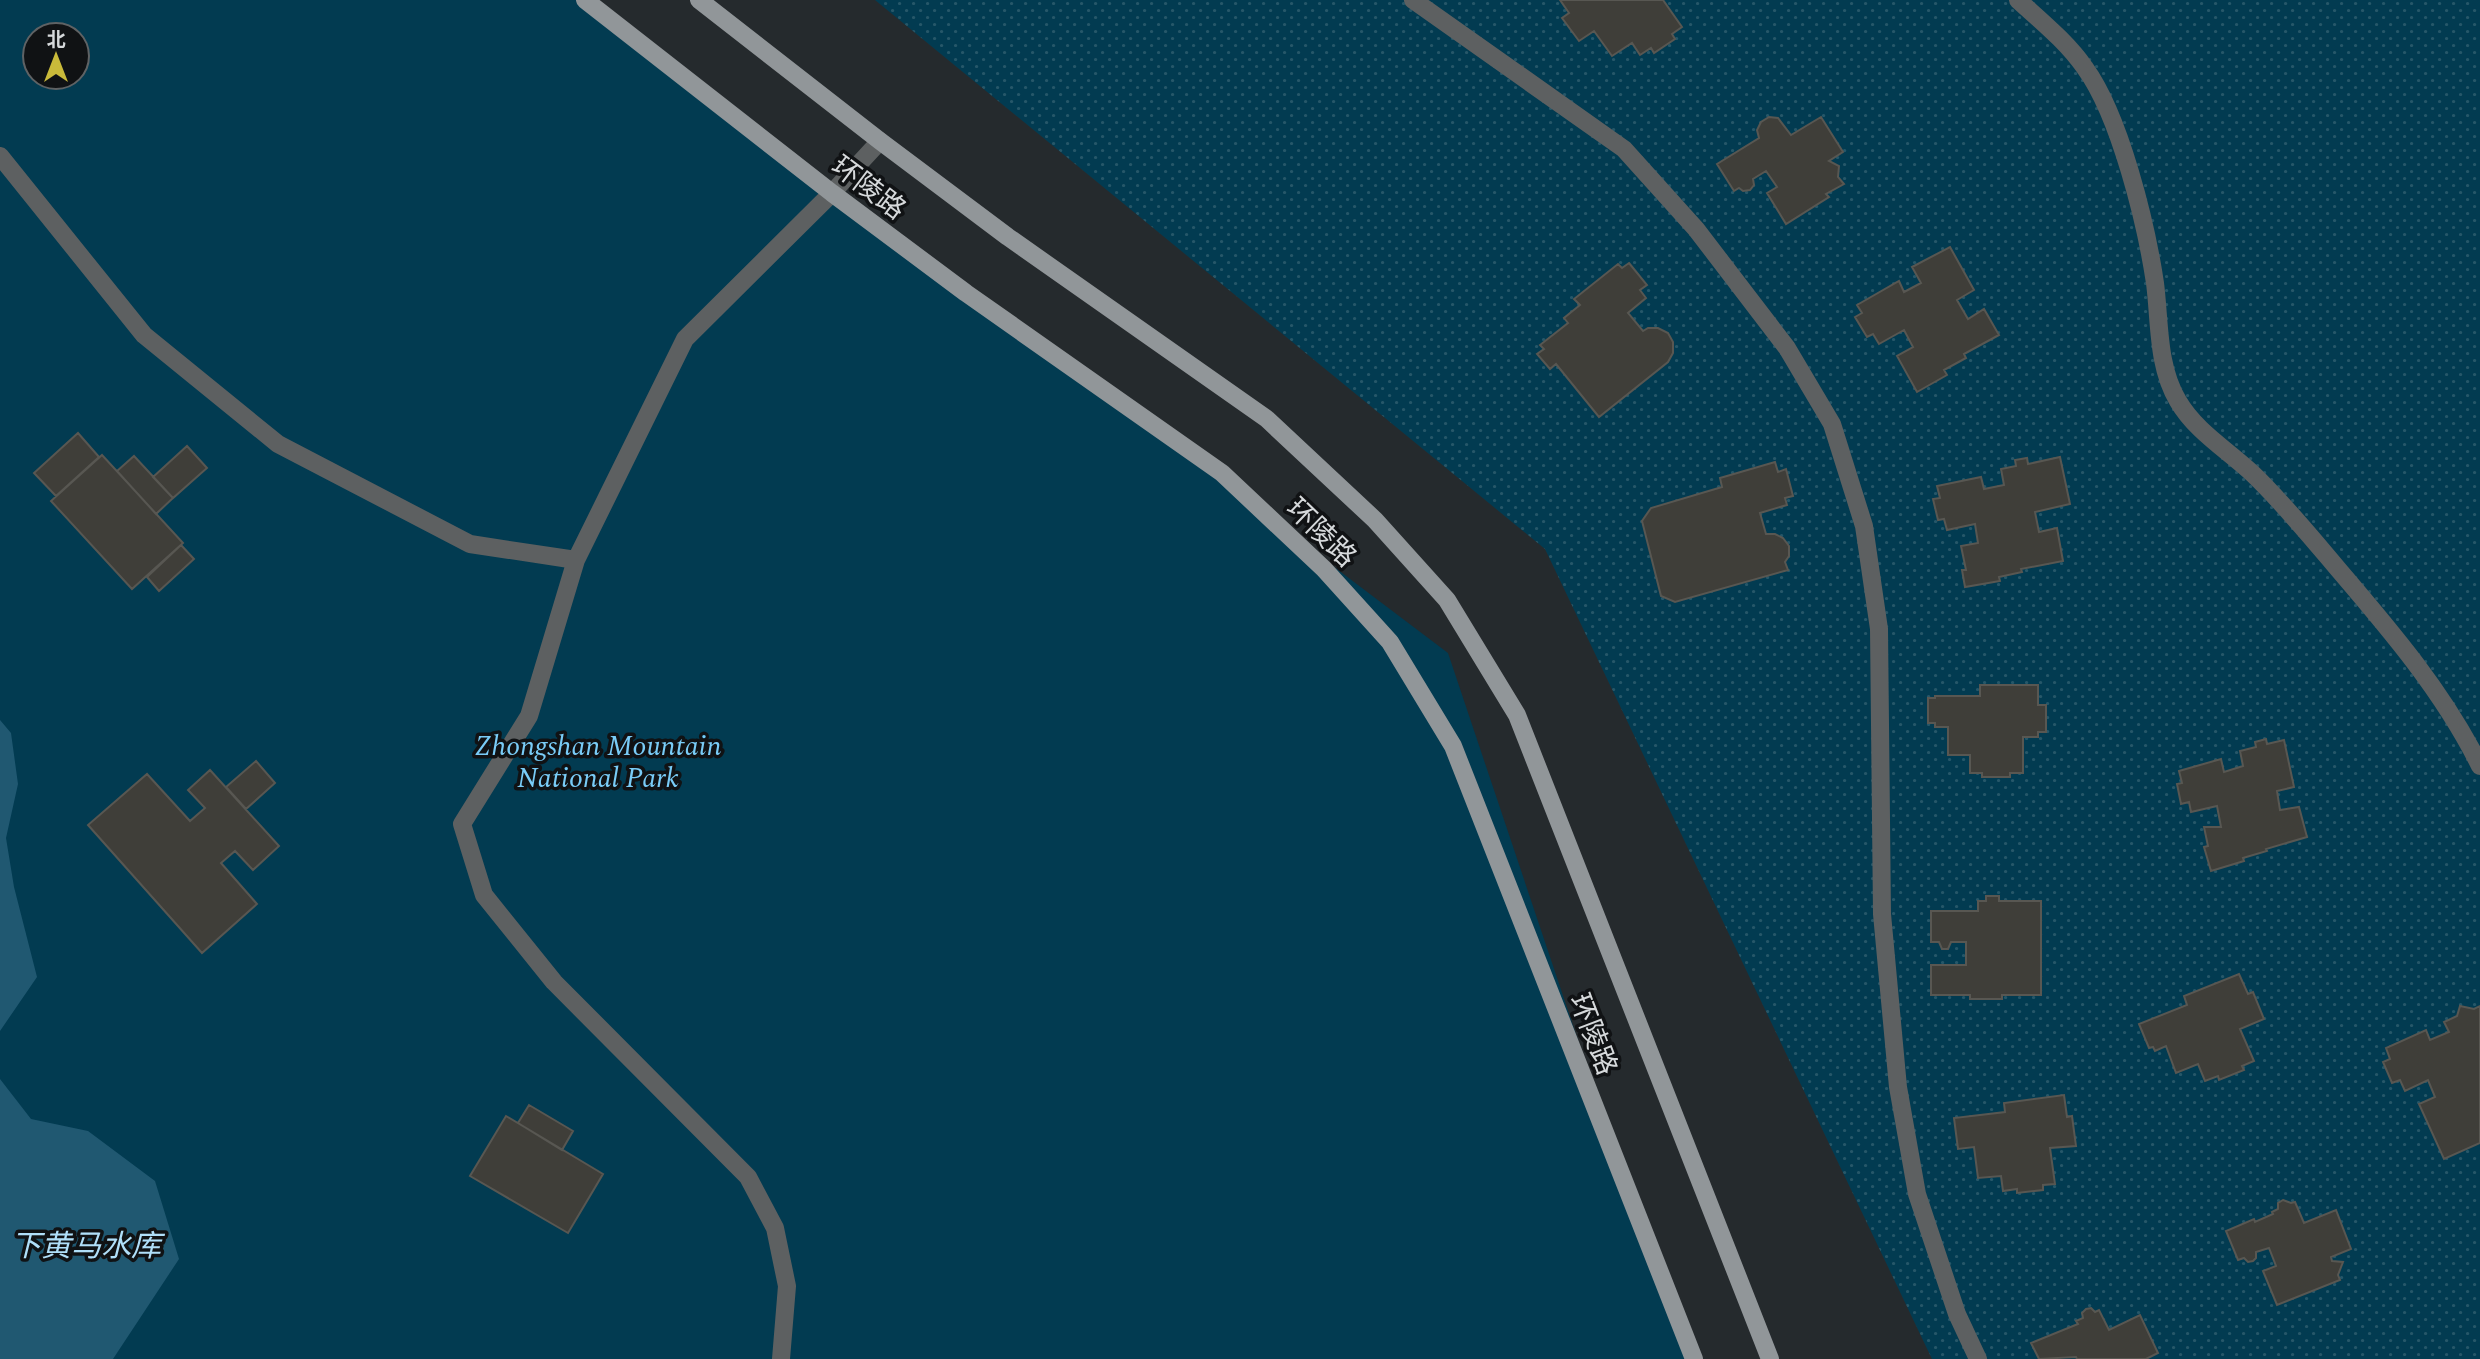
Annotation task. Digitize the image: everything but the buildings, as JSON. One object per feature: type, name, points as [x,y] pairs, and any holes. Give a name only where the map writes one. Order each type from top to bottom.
[{"type":"main road","name":"环陵路","points":[[585,0],[832,193],[966,293],[1222,473],[1324,569],[1390,642],[1453,746],[1694,1359]]},
{"type":"main road","name":"环陵路","points":[[699,0],[1008,237],[1267,419],[1375,520],[1447,600],[1517,715],[1770,1359]]},
{"type":"lane","points":[[1413,0],[1624,149],[1696,229],[1787,348],[1832,424],[1864,526],[1879,629],[1882,914],[1898,1087],[1917,1194],[1957,1314],[1978,1359]]},
{"type":"lane","points":[[2018,0],[2064,43],[2086,69],[2112,118],[2139,205],[2155,282],[2160,341],[2167,374],[2178,402],[2207,436],[2254,475],[2378,615],[2427,677],[2464,734],[2480,766]]},
{"type":"lane","points":[[781,1359],[787,1286],[775,1228],[748,1177],[554,982],[484,895],[462,824],[529,716],[576,559],[685,339],[832,193],[880,141]]},
{"type":"lane","points":[[0,156],[144,335],[278,444],[470,544],[576,559]]},
{"type":"green space","name":"Zhongshan Mountain National Park","points":[[0,0],[588,0],[630,35],[1448,653],[1685,1359],[0,1359]]},
{"type":"green space","points":[[875,0],[2480,0],[2480,1359],[1932,1359],[1545,549]]},
{"type":"water","points":[[0,720],[11,733],[18,784],[6,838],[14,887],[37,977],[0,1031]]},
{"type":"water","name":"下黄马水库","points":[[0,1079],[31,1119],[88,1131],[155,1181],[179,1259],[113,1359],[0,1359]]}]
